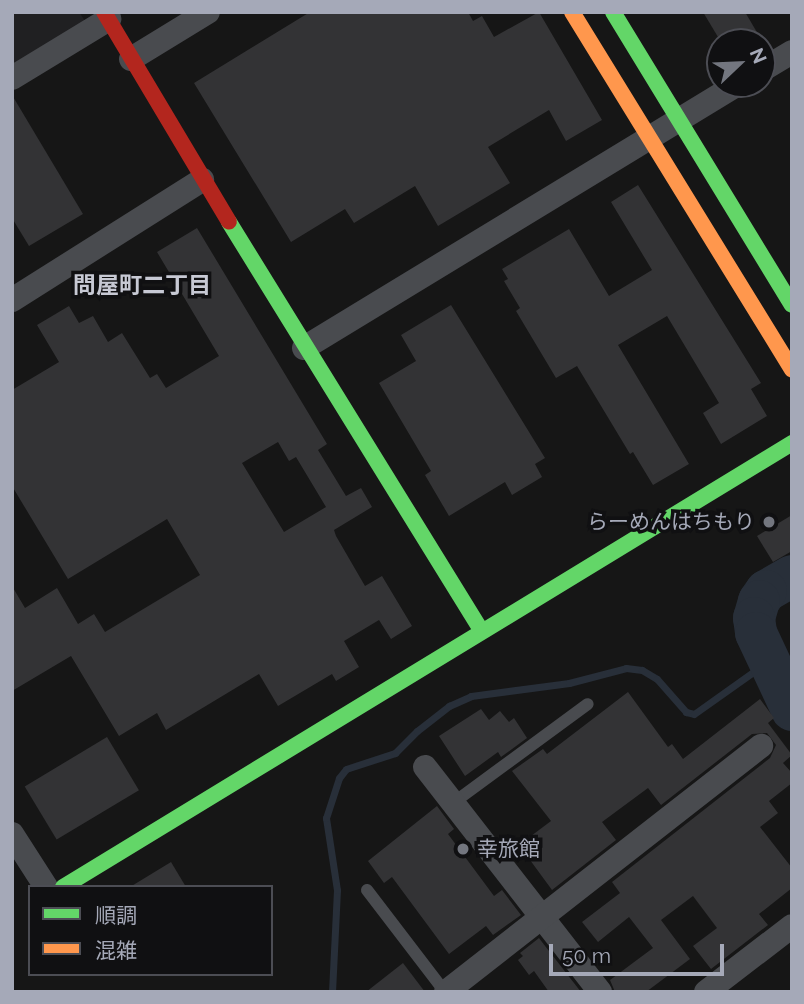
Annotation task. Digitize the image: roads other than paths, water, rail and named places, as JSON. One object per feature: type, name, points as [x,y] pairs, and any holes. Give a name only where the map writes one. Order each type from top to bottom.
[{"type":"street","points":[[131,59],[208,12]]},
{"type":"street","points":[[572,12],[792,370]]},
{"type":"street","points":[[613,12],[792,305]]},
{"type":"street","points":[[12,78],[106,16],[304,348],[481,630]]},
{"type":"street","points":[[776,62],[792,52]]},
{"type":"street","points":[[304,348],[714,98]]},
{"type":"street","points":[[12,300],[202,180]]},
{"type":"street","points":[[66,885],[792,443]]},
{"type":"street","points":[[446,992],[761,746]]},
{"type":"street","points":[[425,767],[600,992]]},
{"type":"street","points":[[12,834],[45,885]]},
{"type":"street","points":[[706,992],[792,926]]},
{"type":"lane","points":[[453,803],[589,704]]},
{"type":"lane","points":[[366,890],[446,992]]},
{"type":"waterway","points":[[792,576],[766,591],[759,601],[754,618],[756,633],[792,710]]},
{"type":"waterway","points":[[332,992],[337,890],[326,818],[339,778],[346,769],[395,753],[417,731],[449,706],[471,696],[569,683],[626,668],[642,670],[657,679],[686,712],[694,714],[770,660]]},
{"type":"place","name":"らーめんはちもり","points":[[769,522]]},
{"type":"place","name":"幸旅館","points":[[463,849]]},
{"type":"district","name":"問屋町二丁目","points":[[142,285]]}]
